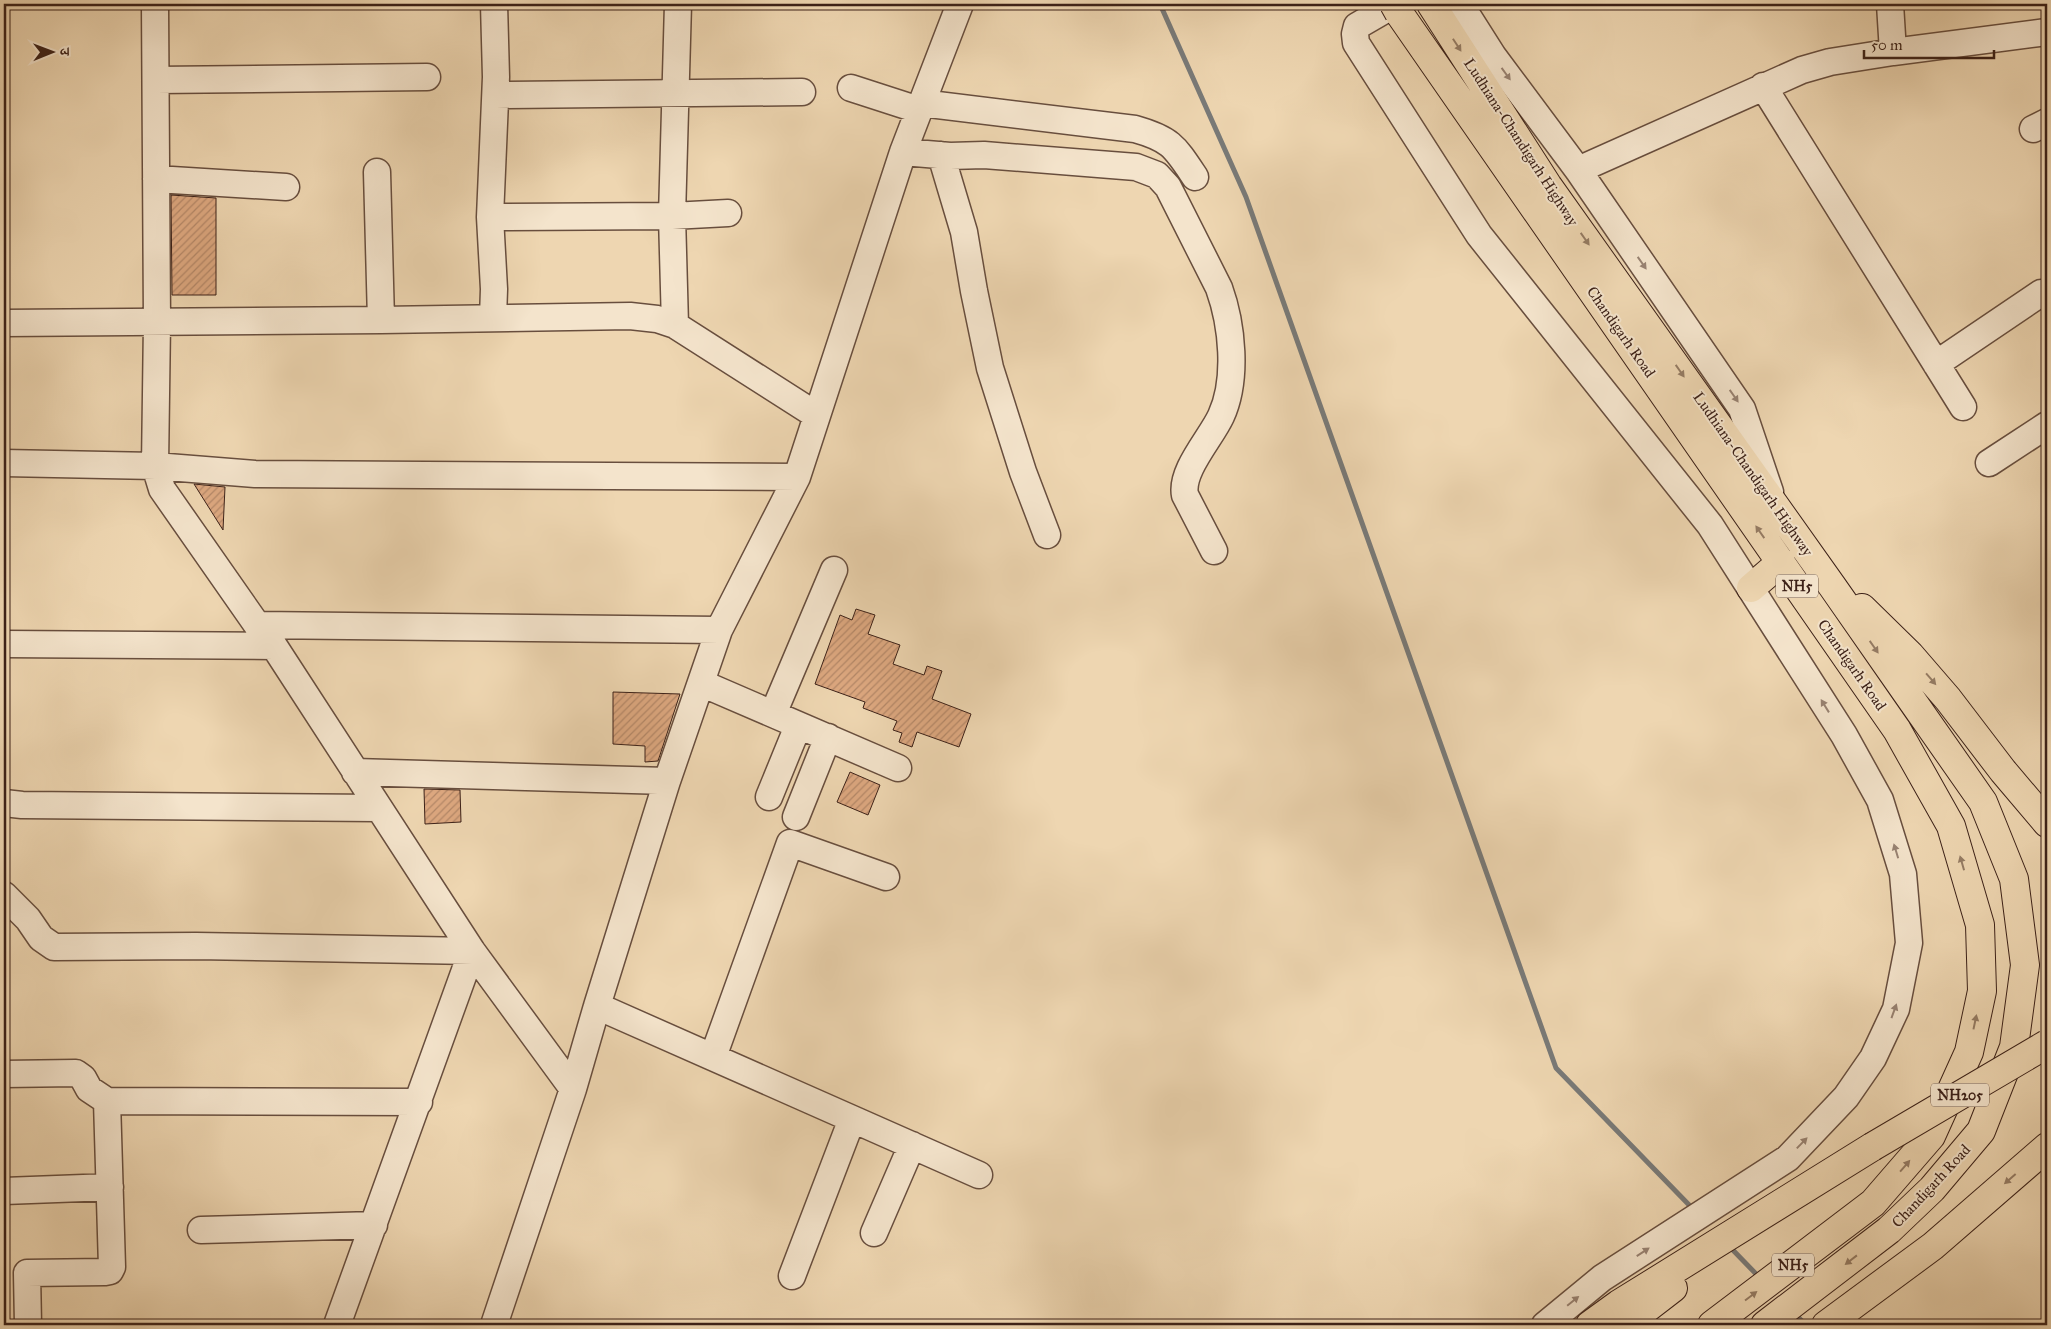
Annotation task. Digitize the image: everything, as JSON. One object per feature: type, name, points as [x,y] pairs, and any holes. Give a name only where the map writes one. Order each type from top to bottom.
[{"type":"highway","name":"Ludhiana-Chandigarh Highway","points":[[1430,4],[1548,186],[1773,502],[1983,802],[2014,879],[2025,965]]},
{"type":"highway","name":"Chandigarh Road","points":[[1396,7],[1897,730],[1951,826],[1980,925],[1982,991],[1969,1052],[1931,1136],[1873,1203],[1712,1325]]},
{"type":"highway","points":[[1751,588],[1781,562]]},
{"type":"highway","points":[[1832,586],[1865,610],[1910,655],[1948,699],[2003,771],[2047,824]]},
{"type":"highway","name":"Chandigarh Road","points":[[1765,1325],[1892,1228],[1932,1188],[1981,1131],[2014,1047],[2025,965]]},
{"type":"highway","name":"NH205","points":[[1622,1314],[1694,1272],[1752,1222],[1872,1147],[2047,1044]]},
{"type":"highway","points":[[1826,1325],[1915,1259],[2047,1148]]},
{"type":"highway","points":[[1892,1228],[1915,1259]]},
{"type":"highway","points":[[1590,1325],[1622,1314]]},
{"type":"street","points":[[155,4],[157,322],[155,466],[162,489],[257,625],[274,646],[472,950],[573,1089]]},
{"type":"street","points":[[493,318],[494,290],[490,217],[496,95],[494,4]]},
{"type":"street","points":[[675,325],[672,216],[678,4]]},
{"type":"street","points":[[494,1325],[573,1089],[667,781],[719,630],[797,477],[903,152],[960,4]]},
{"type":"street","points":[[1460,4],[1493,56],[1578,170],[1742,408],[1773,502]]},
{"type":"street","points":[[1890,4],[1894,52]]},
{"type":"street","points":[[1396,7],[1357,26],[1355,34],[1356,43],[1479,235],[1710,525],[1844,735],[1880,800],[1903,874],[1909,943],[1896,1009],[1874,1058],[1839,1104],[1788,1158],[1602,1278],[1545,1325]]},
{"type":"street","points":[[1578,170],[1802,70],[1830,62],[1894,52],[2047,32]]},
{"type":"street","points":[[156,80],[427,77]]},
{"type":"street","points":[[1763,86],[1963,407]]},
{"type":"street","points":[[851,88],[920,106],[1135,129],[1152,134],[1172,144],[1195,177]]},
{"type":"street","points":[[496,95],[802,92]]},
{"type":"street","points":[[903,152],[941,155],[984,155],[1136,167],[1157,175],[1168,187],[1224,302],[1231,337],[1229,386],[1226,403],[1208,440],[1192,465],[1184,487],[1185,495],[1214,551]]},
{"type":"street","points":[[941,155],[964,232],[990,368],[1023,472],[1047,535]]},
{"type":"street","points":[[377,172],[381,320]]},
{"type":"street","points":[[156,180],[286,187]]},
{"type":"street","points":[[490,217],[728,214]]},
{"type":"street","points":[[1936,364],[2041,293],[2047,293]]},
{"type":"street","points":[[4,323],[630,316],[657,319],[675,325],[816,415]]},
{"type":"street","points":[[1990,463],[2047,425]]},
{"type":"street","points":[[4,463],[155,466],[255,474],[797,477]]},
{"type":"street","points":[[773,714],[834,570]]},
{"type":"street","points":[[257,625],[719,630]]},
{"type":"street","points":[[4,644],[274,646]]},
{"type":"street","points":[[701,684],[898,768]]},
{"type":"street","points":[[769,797],[798,726]]},
{"type":"street","points":[[796,817],[828,737]]},
{"type":"street","points":[[355,772],[667,781]]},
{"type":"street","points":[[4,803],[22,806],[378,808]]},
{"type":"street","points":[[713,1057],[790,842],[886,877]]},
{"type":"street","points":[[4,895],[28,919],[41,938],[54,947],[196,946],[472,950]]},
{"type":"street","points":[[337,1325],[419,1102],[472,950]]},
{"type":"street","points":[[597,1006],[979,1175]]},
{"type":"street","points":[[4,1074],[76,1073],[83,1078],[89,1088],[107,1102],[419,1102]]},
{"type":"street","points":[[28,1325],[26,1273],[110,1271],[112,1267],[107,1102]]},
{"type":"street","points":[[792,1276],[852,1119]]},
{"type":"street","points":[[874,1233],[912,1145]]},
{"type":"street","points":[[4,1191],[110,1187]]},
{"type":"street","points":[[201,1230],[374,1226]]},
{"type":"building","points":[[171,195],[216,198],[216,295],[172,295]]},
{"type":"building","points":[[194,484],[225,487],[223,530]]},
{"type":"building","points":[[856,609],[875,615],[868,634],[900,645],[893,664],[924,675],[927,666],[942,671],[932,699],[971,714],[959,747],[917,732],[912,747],[899,742],[902,733],[893,730],[897,721],[863,708],[865,702],[815,684],[840,615],[852,620]]},
{"type":"building","points":[[613,692],[680,694],[658,761],[645,762],[645,746],[613,744]]},
{"type":"building","points":[[850,772],[880,785],[868,815],[837,802]]},
{"type":"building","points":[[424,789],[460,790],[461,822],[425,824]]},
{"type":"waterway","points":[[1160,4],[1246,197],[1556,1068],[1694,1210]]},
{"type":"waterway","points":[[1728,1245],[1760,1278]]},
{"type":"waterway","points":[[1794,1313],[1806,1325]]}]
